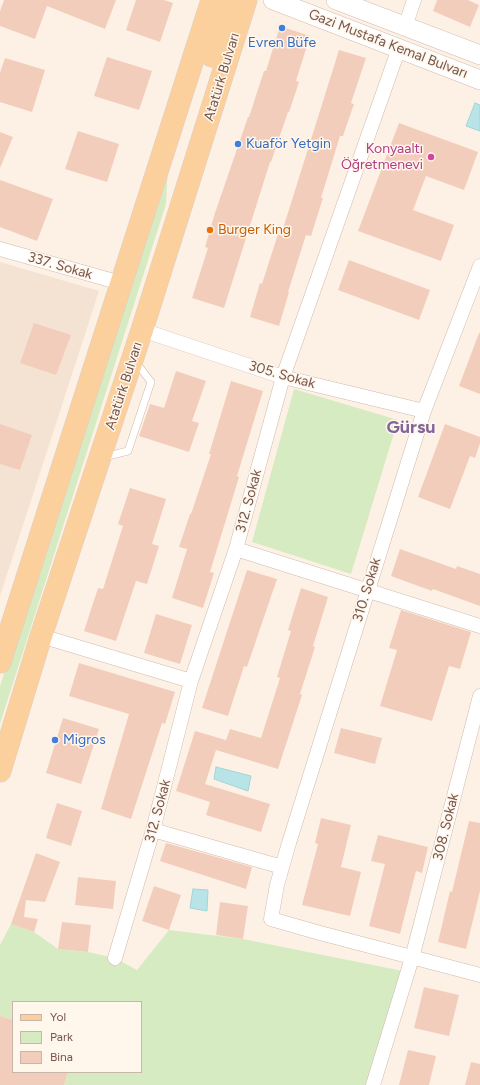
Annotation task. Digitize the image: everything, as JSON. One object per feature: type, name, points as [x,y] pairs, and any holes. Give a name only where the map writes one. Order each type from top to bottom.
[{"type":"main road","points":[[0,662],[212,0]]},
{"type":"main road","points":[[174,228],[175,189],[179,166],[229,0]]},
{"type":"main road","name":"Atatürk Bulvarı","points":[[0,771],[42,636],[142,330],[246,0]]},
{"type":"main road","name":"Gazi Mustafa Kemal Bulvarı","points":[[274,0],[480,80]]},
{"type":"main road","name":"Gazi Mustafa Kemal Bulvarı","points":[[336,0],[480,55]]},
{"type":"street","points":[[405,27],[414,0]]},
{"type":"street","name":"312. Sokak","points":[[115,958],[153,830],[191,681],[236,549],[283,377],[399,48]]},
{"type":"street","name":"337. Sokak","points":[[0,248],[121,284]]},
{"type":"street","name":"310. Sokak","points":[[412,958],[271,919],[282,867],[367,590],[424,411],[480,266]]},
{"type":"street","name":"305. Sokak","points":[[142,330],[283,377],[424,411]]},
{"type":"street","points":[[236,549],[480,626]]},
{"type":"street","points":[[42,636],[191,681]]},
{"type":"street","name":"308. Sokak","points":[[373,1085],[412,958],[480,696]]},
{"type":"street","points":[[153,830],[282,867]]},
{"type":"street","points":[[412,958],[480,975]]},
{"type":"shaded area","points":[[0,262],[99,291],[0,596]]},
{"type":"green space","points":[[212,11],[168,165],[166,204],[0,724],[0,686]]},
{"type":"green space","points":[[294,389],[398,420],[351,574],[252,542]]},
{"type":"green space","points":[[11,924],[34,932],[58,949],[88,952],[115,958],[137,970],[169,930],[243,939],[408,972],[373,1085],[64,1085],[68,1073],[142,1073],[142,1001],[12,1001],[12,1020],[0,1016],[0,945]]},
{"type":"water","points":[[475,103],[480,105],[480,131],[466,126]]},
{"type":"water","points":[[216,767],[251,776],[248,791],[214,779]]},
{"type":"water","points":[[193,889],[208,890],[207,911],[190,908]]},
{"type":"building","points":[[4,0],[116,0],[105,29],[47,6],[35,39],[0,26],[0,11]]},
{"type":"building","points":[[136,0],[164,0],[173,3],[160,42],[126,30]]},
{"type":"building","points":[[437,0],[468,0],[479,5],[470,27],[433,11]]},
{"type":"building","points":[[280,26],[310,36],[296,81],[299,82],[270,162],[224,308],[192,298],[208,248],[205,247],[215,213],[264,71],[266,71]]},
{"type":"building","points":[[339,50],[366,58],[351,103],[354,104],[343,136],[340,136],[311,236],[306,235],[279,326],[250,317],[260,283],[262,284],[278,234],[281,235]]},
{"type":"building","points":[[107,57],[152,71],[139,110],[94,96]]},
{"type":"building","points":[[5,58],[45,70],[32,112],[0,102],[0,73]]},
{"type":"building","points":[[399,123],[478,152],[464,190],[426,176],[413,210],[454,225],[441,261],[358,231]]},
{"type":"building","points":[[78,131],[119,144],[107,182],[65,169]]},
{"type":"building","points":[[0,132],[13,137],[0,168]]},
{"type":"building","points":[[0,180],[53,199],[37,241],[0,227]]},
{"type":"building","points":[[349,260],[430,290],[419,320],[338,290]]},
{"type":"building","points":[[34,323],[71,335],[56,375],[20,363]]},
{"type":"building","points":[[480,333],[480,394],[459,386]]},
{"type":"building","points":[[176,371],[206,381],[192,421],[199,423],[189,452],[139,436],[150,404],[164,408]]},
{"type":"building","points":[[231,381],[263,391],[210,572],[214,573],[203,608],[172,598],[187,549],[179,547],[211,454],[209,454]]},
{"type":"building","points":[[0,424],[32,435],[20,470],[0,464]]},
{"type":"building","points":[[445,424],[480,437],[480,443],[475,458],[470,456],[450,509],[418,497]]},
{"type":"building","points":[[130,488],[166,499],[152,544],[159,546],[147,584],[136,581],[116,641],[84,631],[98,588],[103,589],[123,526],[118,524]]},
{"type":"building","points":[[400,549],[456,569],[457,566],[480,574],[480,606],[391,576]]},
{"type":"building","points":[[247,570],[277,579],[247,667],[244,666],[228,716],[202,708]]},
{"type":"building","points":[[301,588],[328,597],[313,646],[315,647],[300,694],[302,695],[278,769],[216,750],[205,784],[270,804],[261,832],[206,815],[210,802],[176,791],[195,731],[226,740],[230,729],[261,738],[280,678],[277,677],[291,631],[288,630]]},
{"type":"building","points":[[401,610],[471,632],[460,669],[449,666],[432,721],[380,706],[397,650],[389,648]]},
{"type":"building","points":[[156,614],[192,625],[180,664],[144,653]]},
{"type":"building","points":[[79,663],[175,692],[165,724],[162,723],[131,819],[101,809],[129,714],[69,696]]},
{"type":"building","points":[[63,718],[99,729],[81,784],[46,773]]},
{"type":"building","points":[[341,728],[382,738],[375,764],[334,753]]},
{"type":"building","points":[[57,803],[82,811],[71,846],[46,838]]},
{"type":"building","points":[[321,818],[351,825],[341,867],[361,872],[350,916],[302,905],[318,844],[315,843]]},
{"type":"building","points":[[469,821],[480,823],[480,891],[466,949],[438,942]]},
{"type":"building","points":[[378,835],[428,847],[422,873],[416,871],[400,934],[369,926],[385,864],[371,861]]},
{"type":"building","points":[[166,843],[252,867],[246,889],[160,861]]},
{"type":"building","points":[[36,853],[60,862],[45,902],[26,900],[24,917],[38,919],[34,932],[11,924]]},
{"type":"building","points":[[78,877],[116,881],[113,909],[75,905]]},
{"type":"building","points":[[154,886],[181,895],[169,930],[142,921]]},
{"type":"building","points":[[220,902],[248,906],[243,939],[216,935]]},
{"type":"building","points":[[62,922],[91,925],[88,952],[58,949]]},
{"type":"building","points":[[424,987],[459,995],[449,1036],[414,1028]]},
{"type":"building","points":[[0,1016],[12,1020],[12,1073],[68,1073],[64,1085],[0,1085]]},
{"type":"building","points":[[408,1050],[436,1056],[429,1085],[399,1085]]},
{"type":"building","points":[[471,1062],[480,1064],[480,1085],[465,1085]]},
{"type":"place","name":"Evren Büfe","points":[[282,28]]},
{"type":"place","name":"Kuaför Yetgin","points":[[238,144]]},
{"type":"place","name":"Konyaaltı Öğretmenevi","points":[[431,157]]},
{"type":"place","name":"Burger King","points":[[210,230]]},
{"type":"place","name":"Migros","points":[[55,740]]},
{"type":"district","name":"Gürsu","points":[[411,428]]}]
